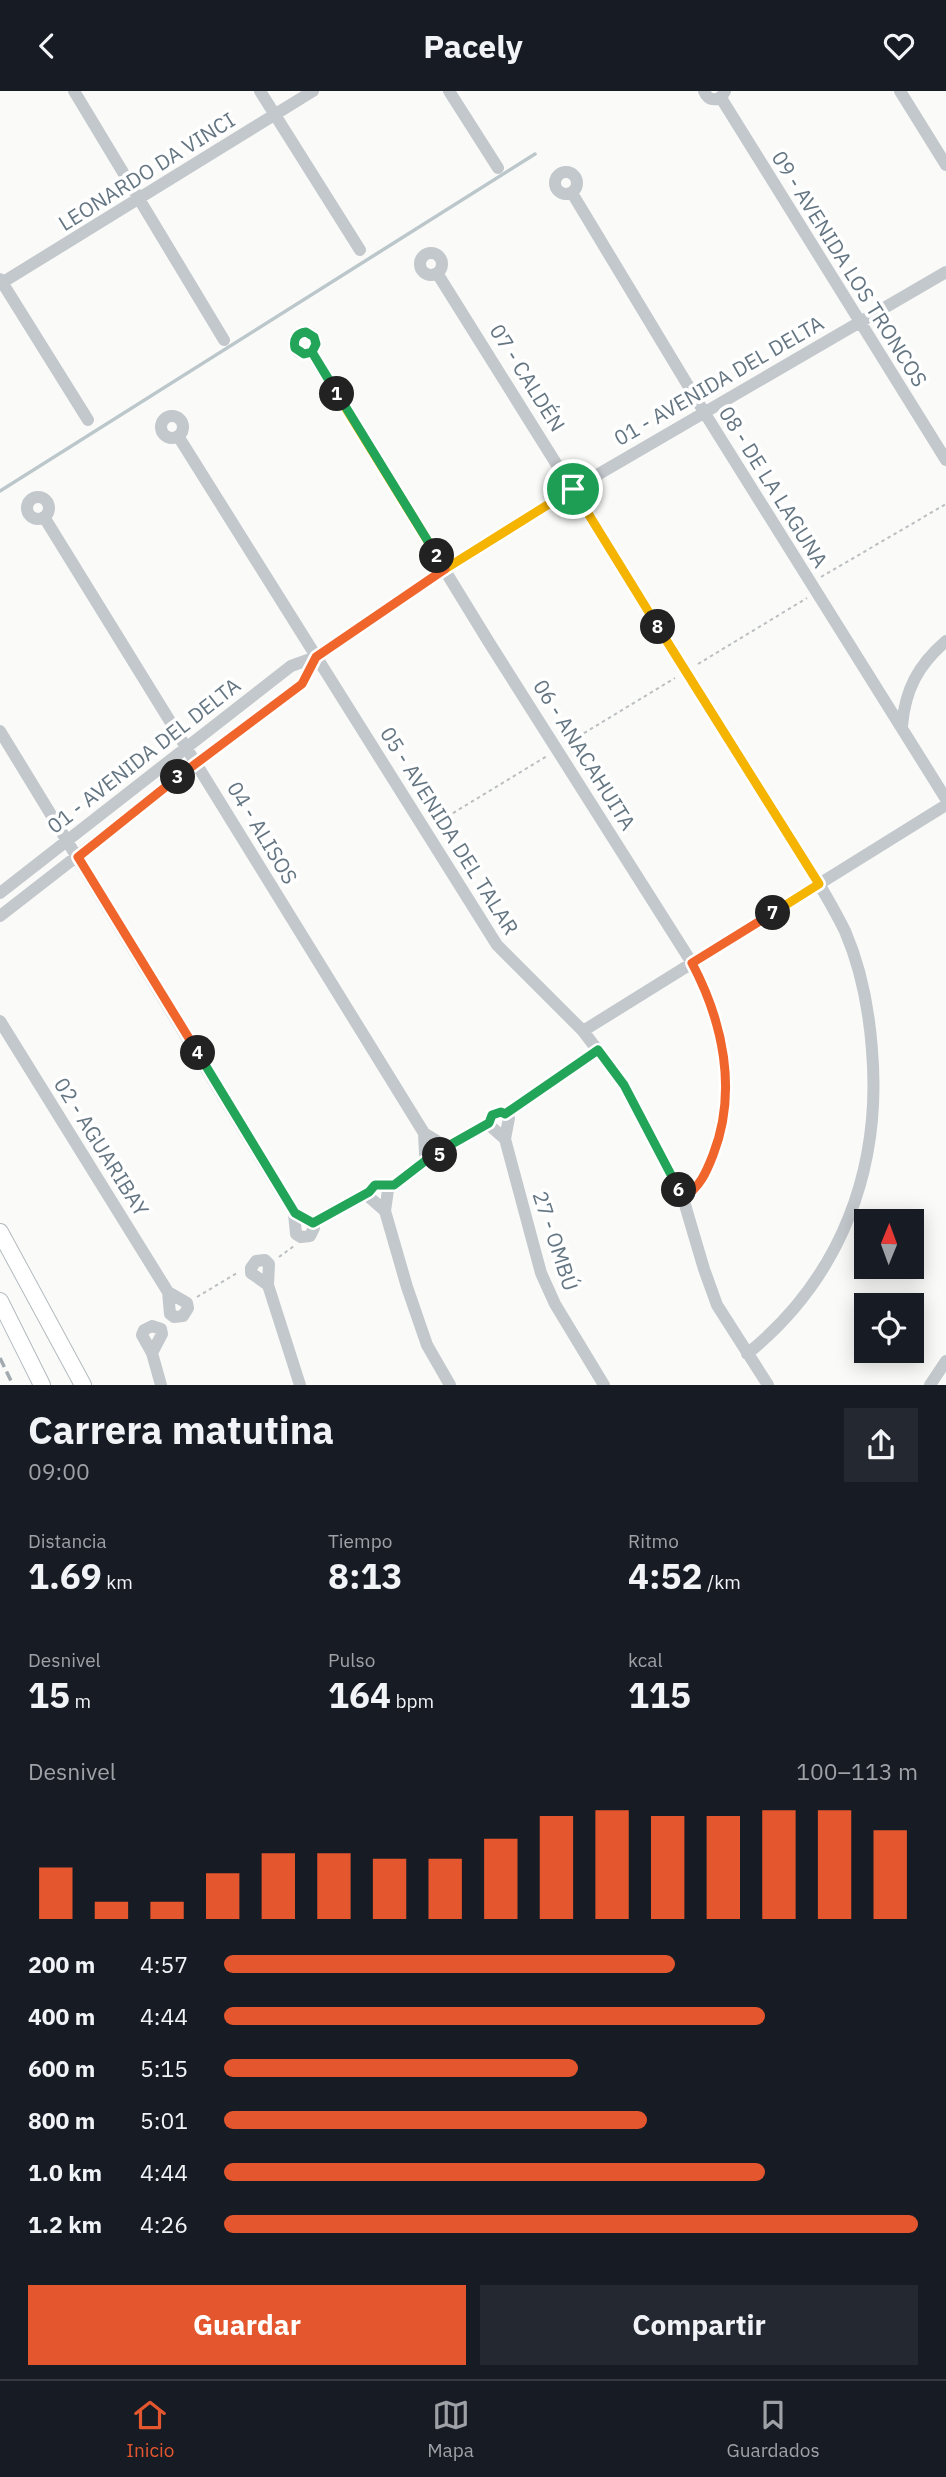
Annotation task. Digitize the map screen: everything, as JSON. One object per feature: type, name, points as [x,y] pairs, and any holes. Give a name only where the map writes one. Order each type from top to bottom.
[{"type":"main road","points":[[0,1232],[83,1385]]},
{"type":"main road","points":[[0,1301],[42,1385]]},
{"type":"main road","points":[[0,1306],[35,1385]]},
{"type":"main road","points":[[67,1359],[74,1385]]},
{"type":"street","points":[[74,91],[224,340]]},
{"type":"street","points":[[260,91],[360,250]]},
{"type":"street","name":"LEONARDO DA VINCI","points":[[1,282],[140,200],[313,91]]},
{"type":"street","points":[[449,91],[498,168]]},
{"type":"street","points":[[704,91],[711,99],[723,94]]},
{"type":"street","points":[[900,91],[946,165]]},
{"type":"street","name":"09 - AVENIDA LOS TRONCOS","points":[[723,94],[859,322],[946,460]]},
{"type":"street","name":"08 - DE LA LAGUNA","points":[[572,193],[704,412],[902,726],[946,802]]},
{"type":"street","name":"01 - AVENIDA DEL DELTA","points":[[0,893],[291,666],[316,657],[445,569],[573,489],[946,272]]},
{"type":"street","name":"07 - CALDÉN","points":[[437,273],[819,884],[845,932],[864,998],[870,1025],[875,1095],[872,1136],[853,1206],[841,1237],[807,1294],[788,1317],[747,1353]]},
{"type":"street","points":[[1,282],[88,420]]},
{"type":"street","name":"06 - ANACAHUITA","points":[[312,352],[692,963],[713,1007],[719,1030],[726,1099],[716,1147],[708,1169],[694,1191],[683,1198]]},
{"type":"street","name":"05 - AVENIDA DEL TALAR","points":[[178,436],[497,945],[583,1031],[637,1108],[683,1198],[713,1297],[768,1385]]},
{"type":"street","name":"04 - ALISOS","points":[[44,517],[424,1133]]},
{"type":"street","points":[[902,726],[904,708],[915,676],[923,663],[946,641]]},
{"type":"street","name":"01 - AVENIDA DEL DELTA","points":[[0,916],[197,762],[302,684],[316,657]]},
{"type":"street","points":[[0,731],[295,1213],[312,1229],[301,1237],[296,1234],[295,1213]]},
{"type":"street","points":[[583,1031],[946,802]]},
{"type":"street","name":"02 - AGUARIBAY","points":[[0,1021],[168,1293],[170,1314],[179,1317],[187,1313],[187,1303]]},
{"type":"street","points":[[501,1112],[505,1114],[509,1125],[505,1139],[493,1130],[489,1123],[492,1115],[501,1112]]},
{"type":"street","points":[[424,1133],[438,1140],[443,1149],[438,1157],[429,1158],[423,1148],[424,1133]]},
{"type":"street","name":"27 - OMBÚ","points":[[505,1139],[548,1291],[604,1385]]},
{"type":"street","points":[[385,1211],[369,1197],[369,1192],[375,1185],[384,1186],[388,1190],[385,1211],[419,1323],[433,1356],[450,1385]]},
{"type":"street","points":[[268,1285],[251,1273],[253,1263],[261,1259],[269,1264],[268,1285],[300,1385]]},
{"type":"street","points":[[168,1293],[187,1303]]},
{"type":"street","points":[[152,1353],[161,1385]]},
{"type":"street","points":[[930,1385],[946,1361]]},
{"type":"path","points":[[811,583],[946,504]]},
{"type":"path","points":[[425,831],[558,749]]},
{"type":"path","points":[[505,1114],[598,1050]]},
{"type":"path","points":[[443,1149],[489,1123]]},
{"type":"path","points":[[384,1186],[394,1185],[429,1158]]},
{"type":"path","points":[[269,1264],[312,1229],[369,1192]]},
{"type":"path","points":[[187,1303],[253,1263]]},
{"type":"waterway","points":[[0,491],[535,154]]},
{"type":"railway","points":[[0,1358],[13,1385]]},
{"type":"route","points":[[573,489],[445,569],[312,352],[316,344],[314,337],[306,332],[299,334],[295,340],[295,348],[304,354],[312,352],[400,497],[445,569],[316,657],[302,684],[197,762],[78,857],[295,1213],[313,1223],[369,1192],[375,1185],[394,1185],[429,1158],[438,1157],[443,1149],[489,1123],[492,1115],[501,1112],[505,1114],[598,1050],[624,1085],[683,1198],[694,1191],[708,1169],[716,1147],[726,1099],[719,1030],[713,1007],[692,963],[819,884],[573,489]]}]
